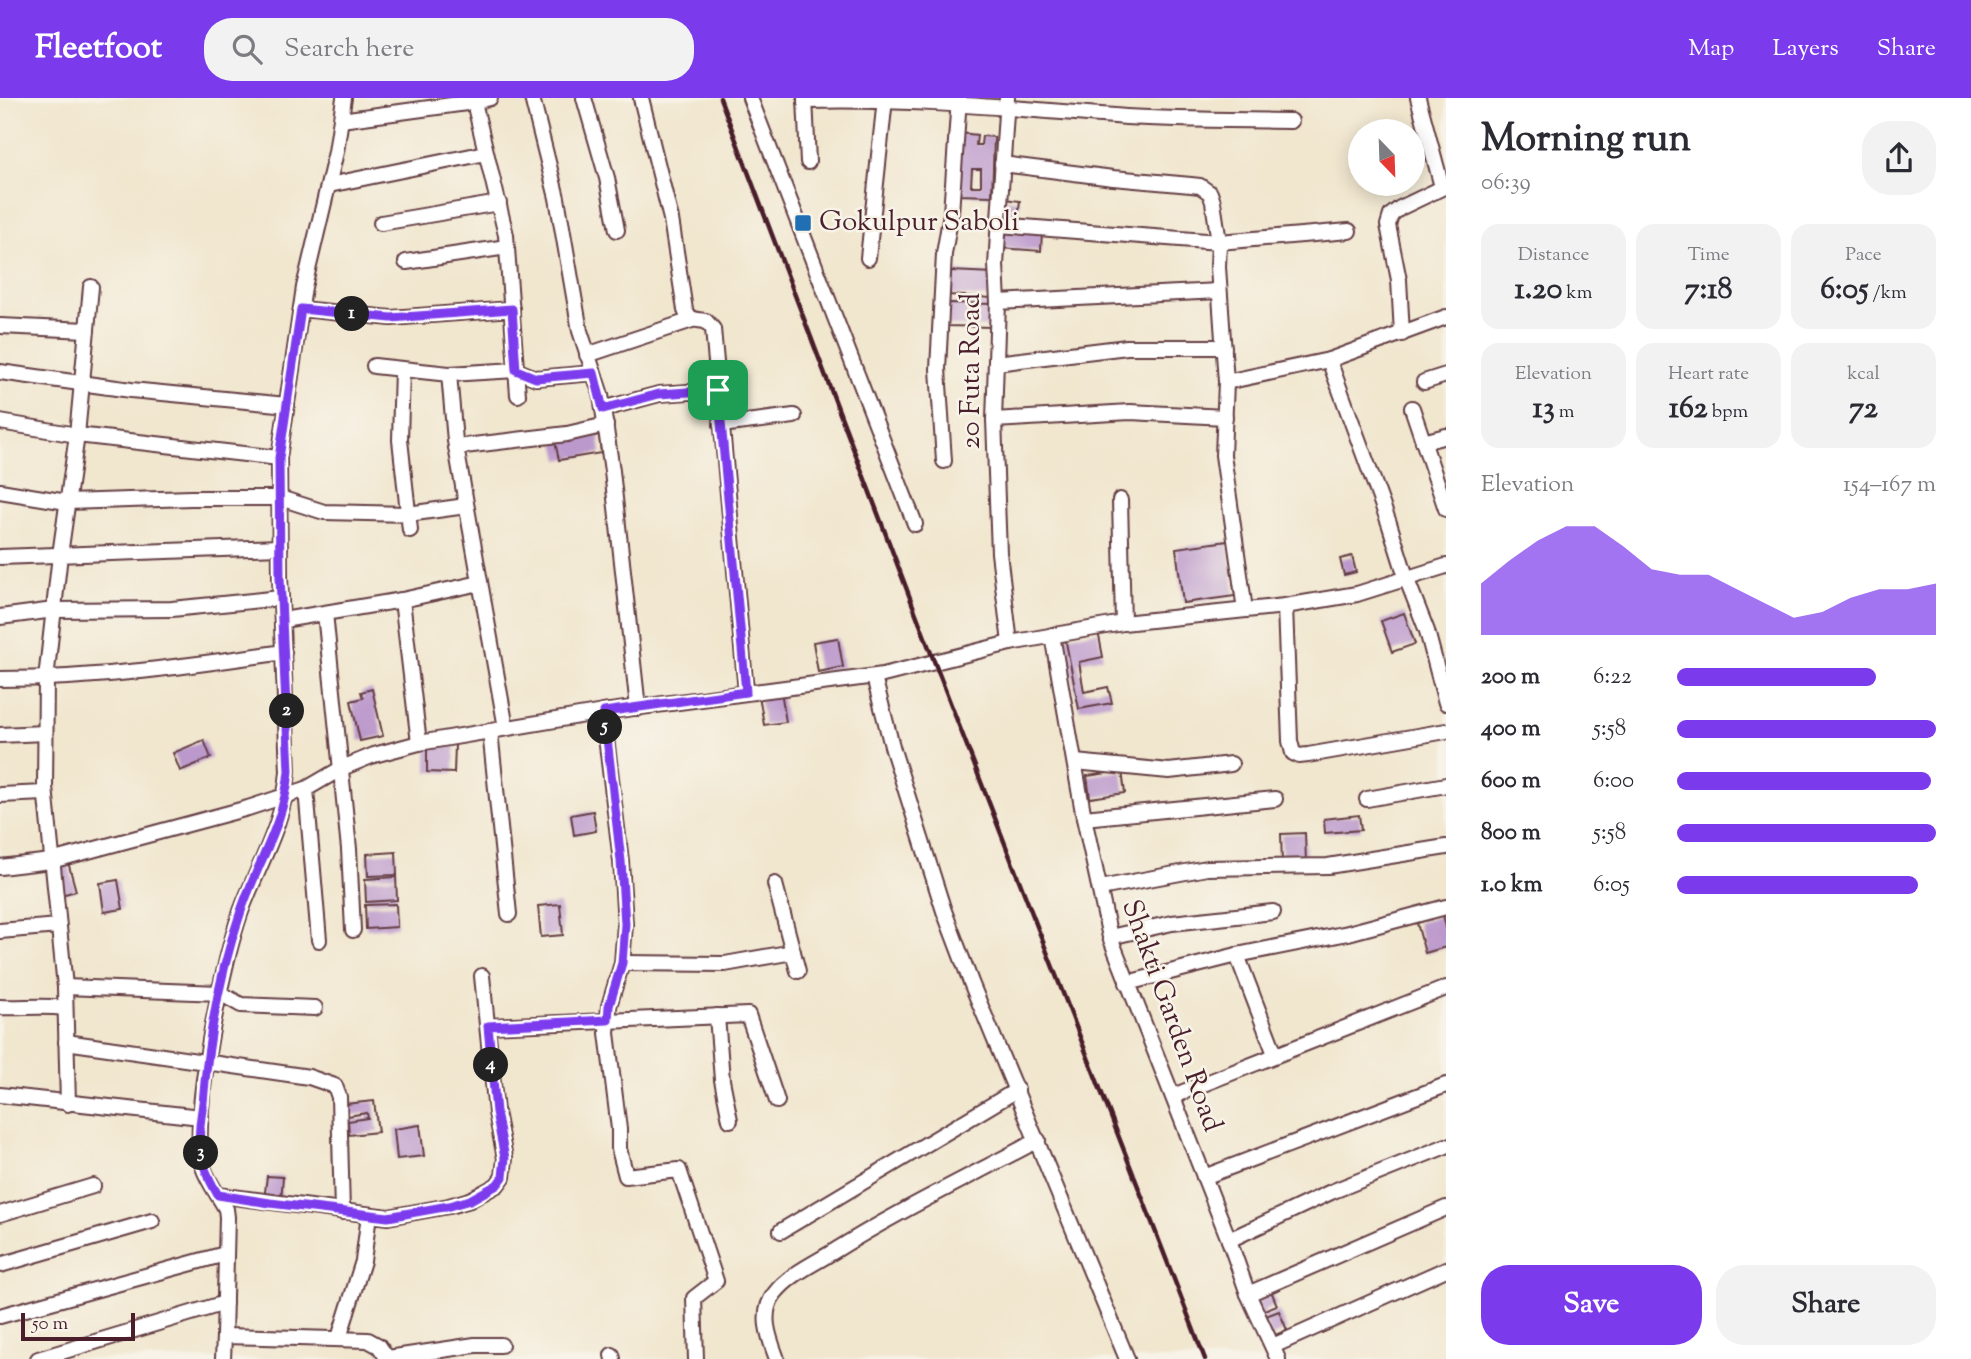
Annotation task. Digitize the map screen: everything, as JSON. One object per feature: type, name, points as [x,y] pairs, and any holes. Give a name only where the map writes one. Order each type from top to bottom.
[{"type":"street","points":[[223,1359],[227,1217],[226,1209],[203,1167],[199,1142],[201,1117],[220,993],[242,909],[282,814],[286,796],[289,771],[282,620],[279,458],[301,309],[329,185],[344,98]]},
{"type":"street","points":[[341,120],[490,98]]},
{"type":"street","points":[[532,98],[557,198],[580,331],[594,373],[606,425],[638,708]]},
{"type":"street","points":[[584,98],[607,178],[617,230]]},
{"type":"street","points":[[641,98],[671,219],[685,310],[692,320]]},
{"type":"street","points":[[750,98],[915,524]]},
{"type":"street","points":[[1402,334],[1399,280],[1388,225],[1391,215],[1400,208],[1444,186],[1418,98]]},
{"type":"street","points":[[808,162],[805,99],[1006,102],[1067,105],[1128,117],[1291,121]]},
{"type":"street","points":[[868,258],[885,99]]},
{"type":"street","points":[[473,100],[507,247],[518,395]]},
{"type":"street","points":[[944,461],[938,369],[944,254],[951,213],[959,100]]},
{"type":"street","name":"20 Futa Road","points":[[1006,102],[996,265],[998,302],[994,420],[999,553],[1010,643]]},
{"type":"street","points":[[329,185],[486,153]]},
{"type":"street","points":[[1002,164],[1200,186],[1210,193],[1219,242],[1219,291],[1226,382],[1223,454],[1245,610]]},
{"type":"street","points":[[381,223],[499,204]]},
{"type":"street","points":[[999,225],[1219,242],[1349,231]]},
{"type":"street","points":[[406,262],[507,247]]},
{"type":"street","points":[[68,1104],[65,987],[45,793],[46,679],[77,435],[91,287]]},
{"type":"street","points":[[998,302],[1219,291]]},
{"type":"street","points":[[301,309],[391,318],[512,309]]},
{"type":"street","points":[[1226,382],[1329,360],[1446,317]]},
{"type":"street","points":[[587,355],[692,320],[706,321],[713,329],[746,692]]},
{"type":"street","points":[[0,326],[87,330]]},
{"type":"street","points":[[996,363],[1127,347],[1224,347]]},
{"type":"street","points":[[1329,360],[1427,631],[1446,703]]},
{"type":"street","points":[[374,366],[449,374],[516,370],[536,378],[594,373]]},
{"type":"street","points":[[402,369],[400,440],[410,530]]},
{"type":"street","points":[[0,372],[131,390],[287,405]]},
{"type":"street","points":[[449,374],[456,447],[506,729]]},
{"type":"street","points":[[1424,382],[1446,375]]},
{"type":"street","points":[[603,409],[659,394],[718,390]]},
{"type":"street","points":[[1412,408],[1446,508]]},
{"type":"street","points":[[994,420],[1130,412],[1225,417]]},
{"type":"street","points":[[722,425],[794,416]]},
{"type":"street","points":[[0,422],[77,435],[279,458]]},
{"type":"street","points":[[456,447],[567,434],[606,425]]},
{"type":"street","points":[[1423,442],[1446,436]]},
{"type":"street","points":[[0,491],[67,502],[280,498],[324,512],[408,513],[466,506]]},
{"type":"street","points":[[1120,500],[1123,623]]},
{"type":"street","points":[[0,557],[280,547]]},
{"type":"street","points":[[0,867],[51,861],[286,796],[306,789],[342,768],[374,755],[419,743],[604,712],[874,677],[1010,643],[1123,623],[1284,606],[1357,594],[1446,566]]},
{"type":"street","points":[[282,620],[402,600],[480,583]]},
{"type":"street","points":[[0,617],[54,610],[172,609],[282,598]]},
{"type":"street","points":[[402,600],[419,743]]},
{"type":"street","points":[[1284,606],[1290,741],[1293,753],[1308,755],[1446,731]]},
{"type":"street","points":[[325,613],[342,768],[353,930]]},
{"type":"street","name":"Shakti Garden Road","points":[[1052,635],[1084,818],[1110,937],[1248,1294],[1275,1352]]},
{"type":"street","points":[[0,679],[46,679],[155,671],[284,652]]},
{"type":"street","points":[[874,677],[893,750],[944,911],[1127,1359]]},
{"type":"street","points":[[604,712],[621,861],[625,924],[622,963],[609,1006],[607,1033],[619,1149],[626,1176],[679,1170],[716,1281],[694,1298],[696,1359]]},
{"type":"street","points":[[490,732],[509,914]]},
{"type":"street","points":[[0,735],[45,733]]},
{"type":"street","points":[[1075,762],[1169,771],[1231,764]]},
{"type":"street","points":[[1367,799],[1446,785]]},
{"type":"street","points":[[306,789],[319,940]]},
{"type":"street","points":[[0,795],[45,793]]},
{"type":"street","points":[[1084,818],[1275,799]]},
{"type":"street","points":[[1100,888],[1207,868],[1328,866],[1446,847]]},
{"type":"street","points":[[775,884],[799,971]]},
{"type":"street","points":[[1127,983],[1237,955],[1349,933],[1446,907]]},
{"type":"street","points":[[1110,937],[1172,923],[1273,912]]},
{"type":"street","points":[[0,931],[58,926]]},
{"type":"street","points":[[622,963],[725,964],[793,952]]},
{"type":"street","points":[[1237,955],[1275,1054]]},
{"type":"street","points":[[218,1195],[388,1217],[449,1206],[485,1193],[497,1185],[503,1177],[505,1158],[496,1112],[482,975]]},
{"type":"street","points":[[65,987],[220,993],[241,1005],[314,1008]]},
{"type":"street","points":[[1172,1096],[1446,988]]},
{"type":"street","points":[[0,1007],[44,1005],[65,1008]]},
{"type":"street","points":[[488,1026],[748,1015],[777,1101]]},
{"type":"street","points":[[717,1016],[723,1090],[730,1120]]},
{"type":"street","points":[[66,1042],[309,1077],[335,1086],[339,1097],[342,1212]]},
{"type":"street","points":[[1204,1177],[1446,1085]]},
{"type":"street","points":[[781,1231],[1017,1090]]},
{"type":"street","points":[[0,1095],[201,1117]]},
{"type":"street","points":[[776,1359],[766,1318],[768,1305],[775,1293],[793,1276],[861,1234],[1038,1140]]},
{"type":"street","points":[[1229,1240],[1331,1192],[1446,1146]]},
{"type":"street","points":[[0,1214],[93,1186]]},
{"type":"street","points":[[1248,1294],[1446,1208]]},
{"type":"street","points":[[339,1338],[363,1261],[369,1215]]},
{"type":"street","points":[[0,1265],[152,1221]]},
{"type":"street","points":[[0,1316],[225,1254]]},
{"type":"street","points":[[1275,1352],[1446,1269]]},
{"type":"street","points":[[38,1359],[225,1303]]},
{"type":"street","points":[[224,1336],[368,1340],[379,1346],[388,1358],[475,1345],[501,1345]]},
{"type":"building","points":[[959,133],[977,135],[976,145],[981,145],[982,136],[994,137],[992,196],[957,195]],"holes":[[[972,169],[981,169],[981,186],[971,186]]]},
{"type":"building","points":[[1005,199],[1020,201],[1017,224],[1002,221]]},
{"type":"building","points":[[1001,227],[1042,230],[1041,251],[1000,248]]},
{"type":"building","points":[[951,271],[993,273],[991,298],[949,295]]},
{"type":"building","points":[[947,303],[994,304],[993,327],[946,326]]},
{"type":"building","points":[[599,435],[601,453],[559,460],[555,442]]},
{"type":"building","points":[[1228,541],[1235,596],[1183,603],[1176,548]]},
{"type":"building","points":[[1352,556],[1356,572],[1344,575],[1340,559]]},
{"type":"building","points":[[1404,613],[1415,644],[1392,652],[1381,621]]},
{"type":"building","points":[[1098,631],[1103,657],[1079,662],[1084,692],[1108,687],[1112,703],[1079,709],[1065,637]]},
{"type":"building","points":[[838,638],[843,667],[818,672],[813,642]]},
{"type":"building","points":[[372,689],[383,736],[360,741],[351,701],[363,698],[361,692]]},
{"type":"building","points":[[781,691],[786,722],[764,725],[759,695]]},
{"type":"building","points":[[204,740],[211,758],[180,771],[173,753]]},
{"type":"building","points":[[427,744],[455,745],[454,773],[427,772]]},
{"type":"building","points":[[1122,771],[1125,793],[1090,798],[1087,776]]},
{"type":"building","points":[[593,811],[596,831],[574,835],[571,815]]},
{"type":"building","points":[[1359,815],[1361,830],[1325,833],[1324,819]]},
{"type":"building","points":[[1305,833],[1306,863],[1282,864],[1281,834]]},
{"type":"building","points":[[396,852],[397,875],[368,876],[367,854]]},
{"type":"building","points":[[68,862],[76,891],[61,895],[53,866]]},
{"type":"building","points":[[396,877],[397,900],[366,902],[365,879]]},
{"type":"building","points":[[118,880],[123,909],[104,912],[100,883]]},
{"type":"building","points":[[396,904],[397,927],[366,929],[365,905]]},
{"type":"building","points":[[560,904],[563,935],[541,937],[538,906]]},
{"type":"building","points":[[1443,915],[1446,947],[1425,953],[1417,923]]},
{"type":"building","points":[[374,1101],[378,1132],[349,1135],[348,1121],[368,1118],[367,1113],[347,1116],[345,1104]]},
{"type":"building","points":[[420,1125],[424,1156],[397,1159],[394,1129]]},
{"type":"building","points":[[267,1176],[283,1177],[281,1202],[264,1200]]},
{"type":"building","points":[[1269,1286],[1277,1305],[1264,1310],[1266,1316],[1279,1311],[1287,1330],[1271,1337],[1252,1293]]},
{"type":"railway","points":[[720,98],[934,661],[1205,1359]]},
{"type":"place","name":"Gokulpur Saboli","points":[[803,223]]},
{"type":"route","points":[[301,309],[391,318],[512,309],[516,370],[536,378],[594,373],[603,409],[659,394],[718,390],[746,692],[604,712],[621,861],[625,924],[622,963],[609,1006],[608,1020],[488,1026],[496,1112],[505,1158],[503,1177],[497,1185],[470,1200],[388,1217],[218,1195],[203,1167],[199,1142],[205,1082],[220,993],[235,931],[282,814],[289,771],[280,577],[279,458],[301,309]]}]
